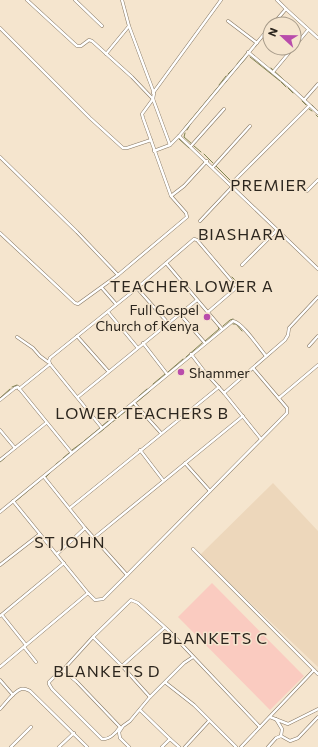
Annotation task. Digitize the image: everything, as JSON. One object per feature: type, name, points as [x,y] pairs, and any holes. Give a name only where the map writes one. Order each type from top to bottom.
[{"type":"street","points":[[27,0],[76,45],[81,46],[89,40],[92,41],[149,94],[153,99],[170,145]]},
{"type":"street","points":[[75,0],[102,26]]},
{"type":"street","points":[[122,0],[129,26],[154,93]]},
{"type":"street","points":[[0,233],[76,304],[118,276],[187,217],[186,213],[171,196],[142,114],[153,99],[154,93],[221,0]]},
{"type":"street","points":[[277,0],[318,38]]},
{"type":"street","points":[[280,16],[286,9]]},
{"type":"street","points":[[228,21],[257,43]]},
{"type":"street","points":[[106,54],[129,26]]},
{"type":"street","points":[[0,28],[90,118],[123,148],[151,140]]},
{"type":"street","points":[[302,37],[308,30]]},
{"type":"street","points":[[154,151],[170,145],[180,136],[262,37]]},
{"type":"street","points":[[248,52],[273,72],[318,113]]},
{"type":"street","points":[[273,72],[286,56]]},
{"type":"street","points":[[304,100],[318,84]]},
{"type":"street","points":[[149,94],[154,93]]},
{"type":"street","points":[[200,221],[232,185],[310,106]]},
{"type":"street","points":[[191,146],[224,109]]},
{"type":"street","points":[[213,167],[250,126]]},
{"type":"street","points":[[180,136],[318,269]]},
{"type":"street","points":[[0,157],[77,232],[118,276]]},
{"type":"street","points":[[171,196],[184,186],[207,161]]},
{"type":"street","points":[[307,191],[318,180]]},
{"type":"street","points":[[242,265],[277,230]]},
{"type":"street","points":[[0,400],[16,387],[19,389],[49,363],[50,358],[137,288],[194,238],[196,238],[237,287],[208,312]]},
{"type":"street","points":[[166,263],[222,329]]},
{"type":"street","points":[[102,288],[116,304]]},
{"type":"street","points":[[137,288],[168,323]]},
{"type":"street","points":[[224,393],[285,340],[291,325],[318,298]]},
{"type":"street","points":[[78,397],[137,347],[197,300]]},
{"type":"street","points":[[108,312],[137,347]]},
{"type":"street","points":[[179,313],[205,344]]},
{"type":"street","points":[[0,512],[44,477],[71,452],[134,403],[191,354],[233,321],[238,323],[266,356]]},
{"type":"street","points":[[77,336],[108,371]]},
{"type":"street","points":[[309,346],[318,336]]},
{"type":"street","points":[[17,337],[33,348],[49,363],[102,428]]},
{"type":"street","points":[[143,343],[167,374]]},
{"type":"street","points":[[191,354],[261,439]]},
{"type":"street","points":[[279,398],[318,365]]},
{"type":"street","points":[[13,501],[88,593],[95,600],[103,599],[288,411],[279,398],[253,368]]},
{"type":"street","points":[[70,508],[219,387]]},
{"type":"street","points":[[19,389],[71,452]]},
{"type":"street","points":[[134,403],[161,433]]},
{"type":"street","points":[[95,537],[242,416]]},
{"type":"street","points":[[0,460],[46,423]]},
{"type":"street","points":[[0,430],[15,448]]},
{"type":"street","points":[[140,450],[164,480]]},
{"type":"street","points":[[185,463],[210,491]]},
{"type":"street","points":[[44,477],[85,528],[95,537],[127,575]]},
{"type":"street","points":[[57,554],[85,528]]},
{"type":"street","points":[[0,565],[40,534]]},
{"type":"street","points":[[193,549],[318,674]]},
{"type":"street","points":[[36,662],[1,616],[64,563]]},
{"type":"street","points":[[0,667],[88,593]]},
{"type":"street","points":[[193,657],[184,663],[117,732],[104,740],[99,738],[49,684],[51,678],[63,670],[93,637],[131,600],[138,603],[169,631],[260,727]]},
{"type":"street","points":[[122,666],[164,628]]},
{"type":"street","points":[[93,637],[150,697]]},
{"type":"street","points":[[63,670],[77,682],[120,728],[120,738],[129,747]]},
{"type":"street","points":[[241,747],[314,670]]},
{"type":"street","points":[[0,680],[13,695]]},
{"type":"street","points":[[166,683],[194,705],[236,747]]},
{"type":"street","points":[[0,709],[13,695],[24,688],[30,691],[87,747]]},
{"type":"street","points":[[270,717],[288,724],[318,709]]},
{"type":"street","points":[[139,710],[179,747]]},
{"type":"street","points":[[280,736],[294,740],[298,738],[318,717]]},
{"type":"street","points":[[268,747],[276,738],[280,736],[282,729],[276,719]]},
{"type":"street","points":[[185,747],[209,721]]},
{"type":"street","points":[[11,747],[31,727]]},
{"type":"street","points":[[59,747],[74,733]]},
{"type":"street","points":[[162,747],[170,739]]},
{"type":"shaded area","points":[[273,483],[318,531],[318,667],[200,555]]},
{"type":"shaded area","points":[[212,583],[304,676],[270,710],[178,617]]},
{"type":"waterway","points":[[237,64],[250,49]]},
{"type":"waterway","points":[[232,74],[247,57]]},
{"type":"waterway","points":[[250,57],[280,81]]},
{"type":"waterway","points":[[228,74],[234,68]]},
{"type":"waterway","points":[[271,68],[299,94]]},
{"type":"waterway","points":[[219,85],[226,76]]},
{"type":"waterway","points":[[221,87],[227,81]]},
{"type":"waterway","points":[[281,82],[286,87]]},
{"type":"waterway","points":[[184,128],[218,87]]},
{"type":"waterway","points":[[288,88],[293,93]]},
{"type":"waterway","points":[[211,99],[220,89]]},
{"type":"waterway","points":[[306,100],[310,104]]},
{"type":"waterway","points":[[302,101],[306,105]]},
{"type":"waterway","points":[[312,105],[316,110]]},
{"type":"waterway","points":[[187,130],[191,123]]},
{"type":"waterway","points":[[185,133],[184,137],[192,144]]},
{"type":"waterway","points":[[179,139],[189,148]]},
{"type":"waterway","points":[[194,146],[201,152]]},
{"type":"waterway","points":[[204,154],[213,163]]},
{"type":"waterway","points":[[216,166],[231,181]]},
{"type":"waterway","points":[[232,277],[236,281]]},
{"type":"waterway","points":[[223,326],[233,319]]},
{"type":"waterway","points":[[233,324],[236,324],[242,331]]},
{"type":"waterway","points":[[205,341],[219,329],[218,326]]},
{"type":"waterway","points":[[186,357],[202,343]]},
{"type":"waterway","points":[[168,372],[183,359]]},
{"type":"waterway","points":[[153,384],[165,374]]},
{"type":"waterway","points":[[12,387],[17,385]]},
{"type":"waterway","points":[[0,398],[10,389]]},
{"type":"waterway","points":[[139,396],[147,389]]},
{"type":"waterway","points":[[137,402],[150,391]]},
{"type":"waterway","points":[[121,415],[134,405]]},
{"type":"waterway","points":[[112,422],[117,419]]},
{"type":"waterway","points":[[102,426],[108,421]]},
{"type":"waterway","points":[[105,428],[111,423]]},
{"type":"waterway","points":[[84,441],[100,428]]},
{"type":"waterway","points":[[99,433],[104,429]]},
{"type":"waterway","points":[[72,450],[83,442]]},
{"type":"waterway","points":[[63,458],[69,453]]},
{"type":"waterway","points":[[0,462],[5,458]]},
{"type":"waterway","points":[[56,464],[60,461]]},
{"type":"waterway","points":[[46,477],[50,473]]},
{"type":"waterway","points":[[16,501],[42,479]]},
{"type":"place","name":"Full Gospel Church of Kenya","points":[[207,317]]},
{"type":"place","name":"Shammer","points":[[181,372]]},
{"type":"district","name":"PREMIER","points":[[269,184]]},
{"type":"district","name":"BIASHARA","points":[[242,233]]},
{"type":"district","name":"TEACHER LOWER A","points":[[192,285]]},
{"type":"district","name":"LOWER TEACHERS B","points":[[142,412]]},
{"type":"district","name":"ST JOHN","points":[[70,541]]},
{"type":"district","name":"BLANKETS C","points":[[215,637]]},
{"type":"district","name":"BLANKETS D","points":[[107,670]]}]
